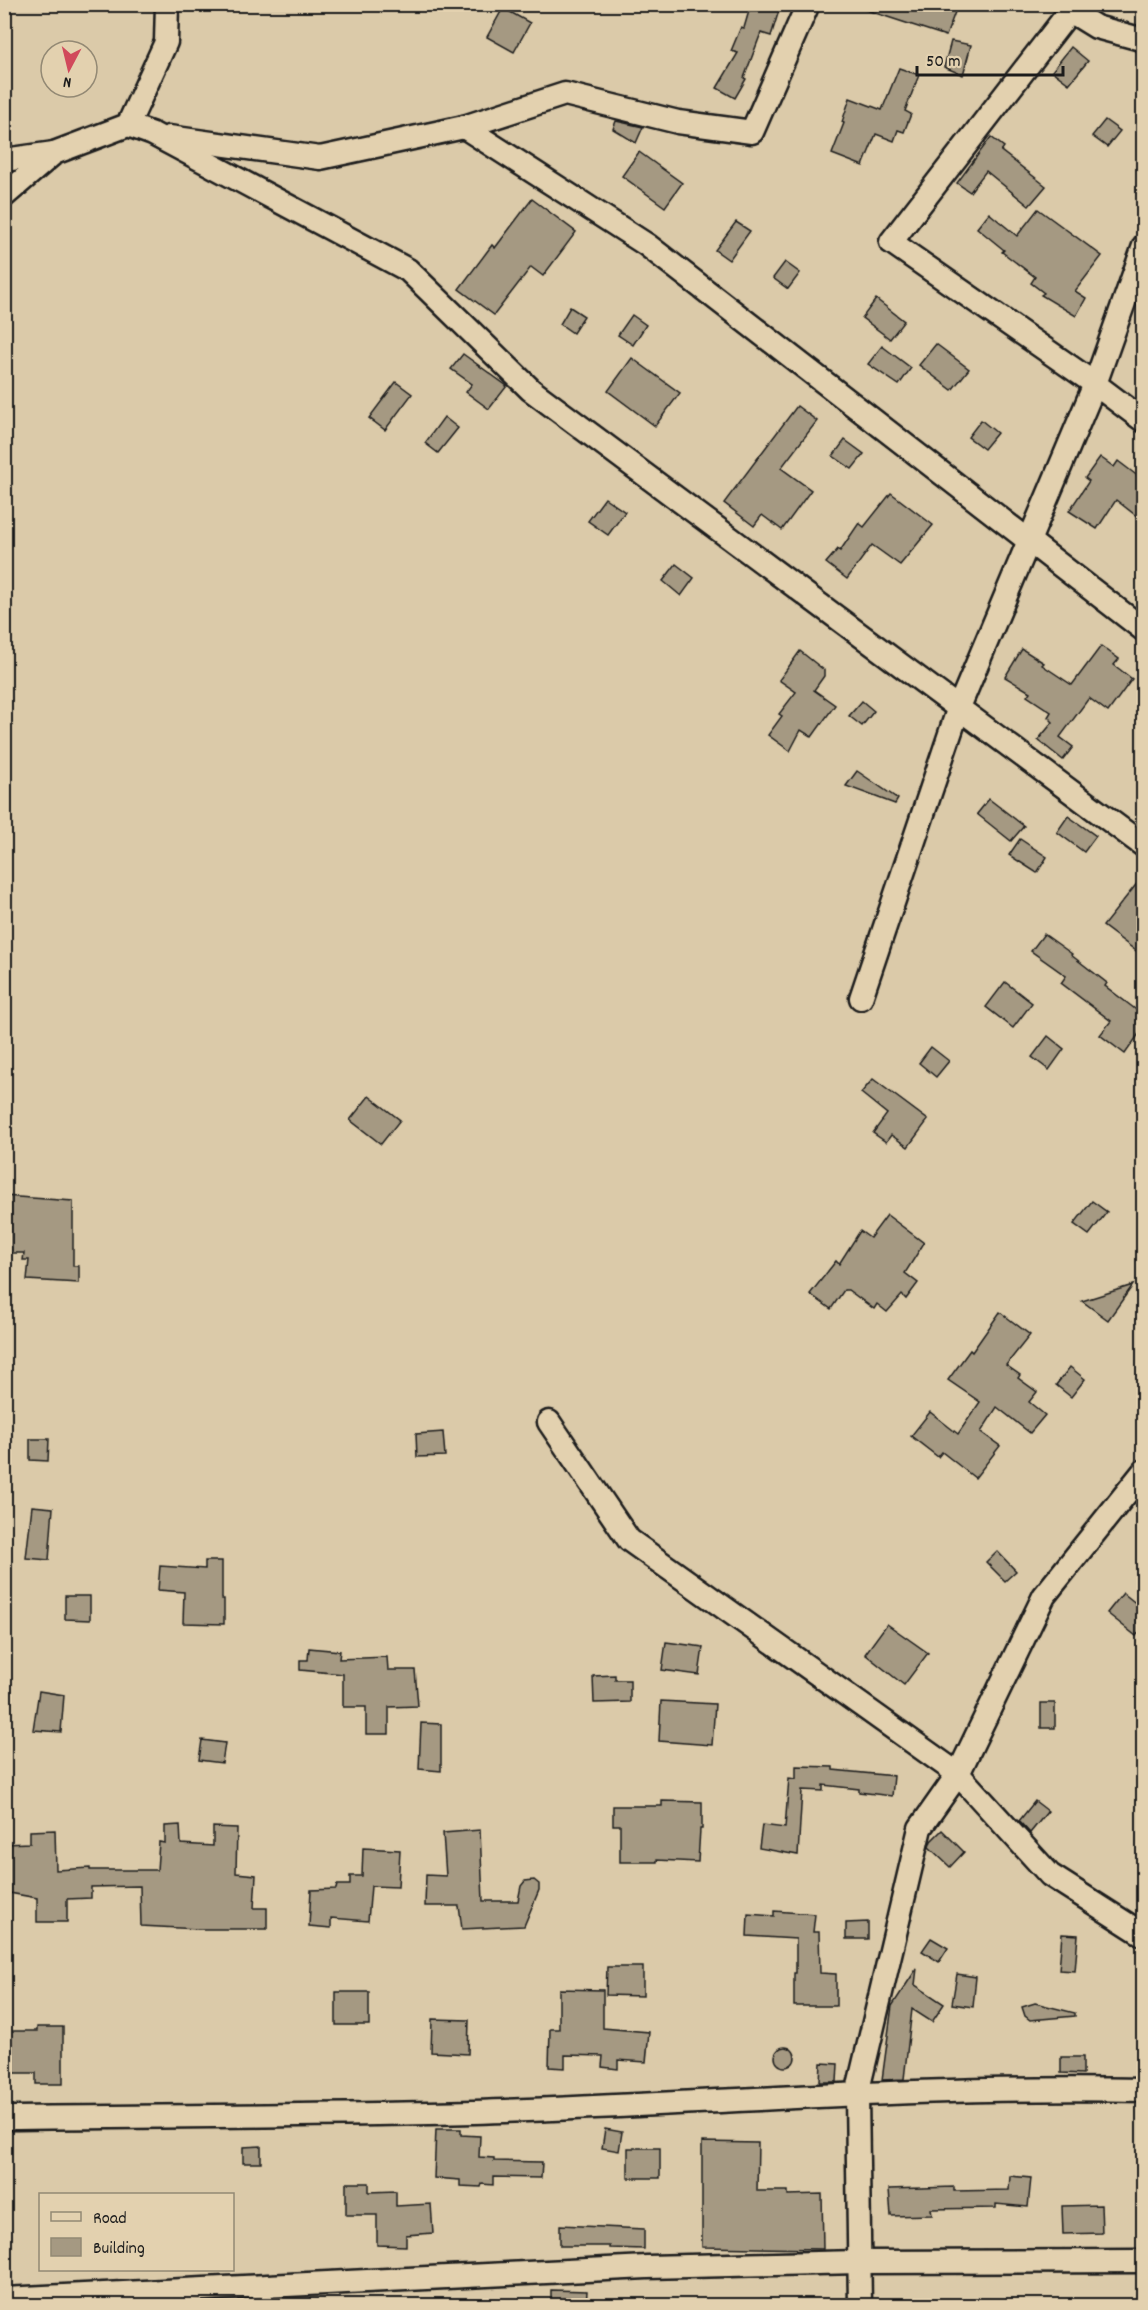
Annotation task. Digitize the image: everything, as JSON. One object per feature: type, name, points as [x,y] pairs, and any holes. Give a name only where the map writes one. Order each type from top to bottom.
[{"type":"street","points":[[129,125],[166,42],[167,4]]},
{"type":"street","points":[[153,134],[320,158],[464,127],[565,94],[678,122],[752,132],[808,4]]},
{"type":"street","points":[[1143,40],[1096,27],[1065,7],[891,242],[1095,384],[1143,421]]},
{"type":"street","points":[[4,160],[54,153],[129,125],[153,134],[408,270],[531,390],[1143,846]]},
{"type":"street","points":[[464,127],[647,245],[1143,630]]},
{"type":"street","points":[[4,196],[54,153]]},
{"type":"street","points":[[861,998],[959,707],[1095,384],[1143,246]]},
{"type":"street","points":[[549,1422],[628,1540],[958,1774],[1050,1875],[1143,1935]]},
{"type":"street","points":[[860,2306],[857,2094],[920,1828],[958,1774],[1044,1596],[1143,1471]]},
{"type":"street","points":[[4,2118],[474,2112],[857,2094],[1058,2088],[1143,2090]]},
{"type":"street","points":[[4,2299],[647,2267],[860,2262],[1143,2261]]},
{"type":"building","points":[[751,4],[781,4],[771,36],[761,33],[744,78],[746,79],[735,98],[717,88],[738,53],[731,51],[741,27],[744,28]]},
{"type":"building","points":[[861,4],[958,4],[946,36],[860,8]]},
{"type":"building","points":[[503,8],[530,23],[514,52],[487,37]]},
{"type":"building","points":[[951,41],[971,45],[963,75],[944,67]]},
{"type":"building","points":[[1071,47],[1088,61],[1069,84],[1052,71]]},
{"type":"building","points":[[899,68],[919,75],[905,111],[911,114],[904,132],[898,130],[894,141],[876,134],[863,166],[832,154],[844,123],[842,122],[850,98],[882,110]]},
{"type":"building","points":[[1105,120],[1120,131],[1107,147],[1092,136]]},
{"type":"building","points":[[616,121],[643,127],[636,143],[613,129]]},
{"type":"building","points":[[991,137],[1004,147],[1001,151],[1046,186],[1029,206],[986,171],[970,192],[957,183]]},
{"type":"building","points":[[639,152],[682,183],[665,207],[622,176]]},
{"type":"building","points":[[532,199],[576,232],[543,276],[531,267],[494,315],[459,289],[492,245],[495,248]]},
{"type":"building","points":[[1038,209],[1102,256],[1075,291],[1086,298],[1076,316],[1041,295],[1044,293],[1031,283],[1035,277],[1002,252],[1004,250],[977,228],[989,213],[1017,236]]},
{"type":"building","points":[[736,222],[750,231],[729,260],[715,250]]},
{"type":"building","points":[[785,262],[800,273],[788,289],[773,278]]},
{"type":"building","points":[[876,299],[904,321],[890,339],[862,318]]},
{"type":"building","points":[[570,307],[584,316],[573,333],[560,324]]},
{"type":"building","points":[[632,315],[646,325],[633,345],[618,335]]},
{"type":"building","points":[[936,344],[969,369],[952,390],[919,365]]},
{"type":"building","points":[[882,346],[911,368],[899,385],[868,364]]},
{"type":"building","points":[[463,354],[507,386],[489,409],[466,392],[472,384],[451,369]]},
{"type":"building","points":[[632,358],[680,393],[655,426],[608,391]]},
{"type":"building","points":[[396,382],[412,394],[385,430],[369,418]]},
{"type":"building","points":[[797,406],[817,421],[781,468],[811,490],[782,530],[762,515],[754,526],[724,503]]},
{"type":"building","points":[[444,417],[458,428],[438,453],[425,443]]},
{"type":"building","points":[[981,420],[997,433],[984,449],[968,437]]},
{"type":"building","points":[[845,440],[864,454],[852,469],[833,456]]},
{"type":"building","points":[[1100,457],[1114,467],[1118,461],[1143,480],[1143,521],[1116,500],[1097,529],[1069,511],[1089,481],[1085,478]]},
{"type":"building","points":[[891,493],[933,525],[900,565],[872,545],[847,579],[826,563],[838,549],[840,551],[859,523],[864,527]]},
{"type":"building","points":[[605,498],[625,512],[608,535],[588,521]]},
{"type":"building","points":[[676,564],[694,578],[681,596],[663,581]]},
{"type":"building","points":[[1101,646],[1119,659],[1114,665],[1132,679],[1108,712],[1089,698],[1060,737],[1073,747],[1063,760],[1038,740],[1053,722],[1048,717],[1051,712],[1027,696],[1030,692],[1005,677],[1022,649],[1072,685]]},
{"type":"building","points":[[800,651],[824,670],[824,676],[814,690],[835,705],[812,737],[801,730],[790,751],[768,735],[782,716],[779,714],[796,692],[779,680]]},
{"type":"building","points":[[862,701],[874,711],[862,726],[849,716]]},
{"type":"building","points":[[857,771],[898,799],[895,804],[846,786]]},
{"type":"building","points":[[989,799],[1024,826],[1011,841],[977,814]]},
{"type":"building","points":[[1068,816],[1096,836],[1084,852],[1057,832]]},
{"type":"building","points":[[1020,839],[1047,857],[1037,873],[1009,855]]},
{"type":"building","points":[[1143,876],[1143,956],[1103,926]]},
{"type":"building","points":[[1044,934],[1072,954],[1107,983],[1105,986],[1143,1015],[1143,1028],[1125,1054],[1100,1035],[1111,1021],[1061,983],[1066,976],[1031,951]]},
{"type":"building","points":[[1005,982],[1032,1003],[1013,1028],[986,1007]]},
{"type":"building","points":[[1048,1036],[1064,1049],[1049,1070],[1032,1057]]},
{"type":"building","points":[[931,1047],[949,1061],[936,1077],[919,1063]]},
{"type":"building","points":[[873,1079],[928,1120],[908,1147],[891,1135],[886,1142],[873,1133],[887,1114],[861,1093]]},
{"type":"building","points":[[369,1096],[400,1120],[381,1144],[350,1120]]},
{"type":"building","points":[[4,1196],[73,1201],[73,1266],[79,1266],[79,1283],[27,1280],[29,1260],[23,1260],[24,1253],[4,1253]]},
{"type":"building","points":[[1092,1201],[1107,1212],[1089,1235],[1074,1224]]},
{"type":"building","points":[[887,1215],[924,1243],[905,1273],[918,1283],[906,1299],[902,1295],[887,1312],[877,1304],[874,1309],[848,1290],[844,1290],[831,1309],[810,1294],[836,1261],[839,1264],[860,1231],[870,1238]]},
{"type":"building","points":[[1133,1285],[1108,1320],[1082,1301]]},
{"type":"building","points":[[1000,1312],[1030,1335],[1006,1365],[1020,1375],[1018,1378],[1037,1392],[1029,1402],[1045,1415],[1030,1433],[997,1407],[981,1432],[1000,1446],[975,1478],[942,1452],[938,1457],[911,1436],[930,1412],[958,1434],[980,1402],[948,1380],[970,1350],[972,1352]]},
{"type":"building","points":[[1070,1367],[1085,1379],[1071,1397],[1056,1385]]},
{"type":"building","points":[[443,1432],[445,1456],[417,1457],[416,1434]]},
{"type":"building","points":[[30,1439],[49,1439],[48,1461],[30,1460]]},
{"type":"building","points":[[32,1506],[53,1508],[49,1560],[26,1558]]},
{"type":"building","points":[[997,1551],[1016,1571],[1005,1581],[986,1562]]},
{"type":"building","points":[[205,1561],[222,1561],[224,1624],[183,1623],[184,1592],[158,1590],[160,1566],[205,1569]]},
{"type":"building","points":[[1123,1593],[1143,1609],[1143,1627],[1136,1636],[1107,1613]]},
{"type":"building","points":[[65,1596],[90,1596],[90,1620],[65,1619]]},
{"type":"building","points":[[887,1624],[928,1653],[904,1685],[865,1654]]},
{"type":"building","points":[[666,1642],[703,1647],[699,1675],[662,1670]]},
{"type":"building","points":[[309,1648],[340,1651],[339,1659],[387,1657],[388,1670],[415,1670],[418,1706],[389,1707],[389,1734],[366,1734],[366,1707],[343,1707],[343,1674],[300,1670],[300,1660],[308,1660]]},
{"type":"building","points":[[615,1675],[615,1680],[630,1680],[630,1702],[594,1703],[593,1676]]},
{"type":"building","points":[[39,1691],[64,1695],[61,1732],[33,1730]]},
{"type":"building","points":[[661,1701],[715,1704],[712,1745],[659,1741]]},
{"type":"building","points":[[1041,1703],[1055,1703],[1055,1728],[1041,1728]]},
{"type":"building","points":[[421,1723],[441,1724],[441,1771],[419,1769]]},
{"type":"building","points":[[202,1740],[225,1743],[222,1763],[199,1760]]},
{"type":"building","points":[[796,1766],[833,1767],[833,1770],[894,1776],[892,1796],[823,1785],[823,1791],[802,1790],[798,1855],[759,1848],[762,1825],[785,1828],[789,1778],[796,1779]]},
{"type":"building","points":[[662,1801],[702,1802],[698,1862],[657,1860],[657,1862],[620,1862],[620,1825],[613,1825],[613,1806],[662,1806]]},
{"type":"building","points":[[1035,1801],[1048,1811],[1030,1833],[1019,1821]]},
{"type":"building","points":[[180,1825],[181,1844],[213,1846],[213,1827],[237,1828],[236,1873],[256,1875],[254,1908],[267,1908],[267,1929],[141,1926],[140,1886],[91,1887],[91,1898],[67,1899],[67,1922],[37,1922],[37,1898],[4,1892],[4,1844],[30,1843],[30,1831],[55,1830],[56,1870],[90,1868],[90,1870],[157,1870],[159,1842],[165,1843],[165,1826]]},
{"type":"building","points":[[480,1830],[483,1901],[518,1901],[521,1886],[525,1881],[534,1880],[539,1884],[539,1890],[524,1926],[462,1929],[459,1906],[425,1906],[426,1875],[446,1876],[443,1833]]},
{"type":"building","points":[[942,1830],[964,1852],[950,1867],[929,1847],[931,1841]]},
{"type":"building","points":[[363,1848],[400,1850],[398,1887],[371,1886],[368,1921],[331,1918],[331,1928],[309,1926],[311,1890],[336,1889],[337,1885],[350,1885],[350,1876],[362,1876]]},
{"type":"building","points":[[774,1911],[815,1914],[813,1932],[819,1932],[820,1973],[836,1974],[836,2006],[794,2006],[796,1939],[747,1936],[748,1914],[774,1916]]},
{"type":"building","points":[[868,1922],[868,1939],[846,1939],[846,1923]]},
{"type":"building","points":[[1062,1934],[1078,1935],[1075,1971],[1059,1970]]},
{"type":"building","points":[[931,1938],[948,1948],[939,1962],[922,1951]]},
{"type":"building","points":[[607,1967],[643,1967],[643,1996],[606,1995]]},
{"type":"building","points":[[917,1968],[915,1985],[944,2004],[932,2022],[912,2009],[904,2079],[882,2080],[892,2006]]},
{"type":"building","points":[[957,1974],[976,1977],[973,2007],[952,2004]]},
{"type":"building","points":[[559,1989],[603,1990],[603,2028],[649,2032],[646,2062],[618,2060],[618,2069],[602,2067],[603,2056],[565,2055],[565,2068],[549,2067],[550,2029],[559,2029]]},
{"type":"building","points":[[336,1992],[369,1992],[369,2025],[336,2025]]},
{"type":"building","points":[[1035,2003],[1075,2013],[1075,2016],[1030,2020],[1025,2016],[1022,2007]]},
{"type":"building","points":[[432,2019],[469,2020],[468,2054],[431,2052]]},
{"type":"building","points":[[37,2027],[63,2027],[63,2084],[36,2084],[36,2073],[4,2073],[4,2031],[37,2031]]},
{"type":"building","points":[[785,2047],[792,2050],[795,2057],[792,2064],[785,2067],[778,2064],[775,2057],[778,2050]]},
{"type":"building","points":[[1061,2057],[1083,2057],[1083,2074],[1061,2073]]},
{"type":"building","points":[[821,2063],[838,2064],[837,2082],[820,2082]]},
{"type":"building","points":[[436,2129],[461,2129],[461,2135],[480,2136],[479,2157],[494,2158],[494,2161],[542,2162],[541,2178],[493,2177],[493,2185],[482,2184],[481,2187],[460,2186],[460,2180],[434,2178]]},
{"type":"building","points":[[605,2129],[622,2132],[619,2151],[602,2148]]},
{"type":"building","points":[[702,2142],[758,2143],[757,2191],[788,2191],[788,2195],[822,2194],[823,2249],[702,2247]]},
{"type":"building","points":[[261,2146],[261,2163],[243,2163],[243,2147]]},
{"type":"building","points":[[628,2148],[660,2148],[660,2178],[628,2178]]},
{"type":"building","points":[[1010,2176],[1031,2178],[1028,2207],[996,2204],[996,2208],[931,2209],[932,2215],[891,2216],[889,2189],[954,2187],[954,2191],[1009,2190]]},
{"type":"building","points":[[346,2183],[369,2183],[369,2192],[396,2191],[396,2206],[431,2204],[433,2233],[406,2235],[406,2246],[377,2245],[377,2215],[346,2215]]},
{"type":"building","points":[[1101,2205],[1102,2233],[1063,2234],[1062,2206]]},
{"type":"building","points":[[560,2225],[644,2229],[644,2249],[560,2246]]},
{"type":"building","points":[[551,2290],[587,2291],[586,2306],[551,2306]]}]
